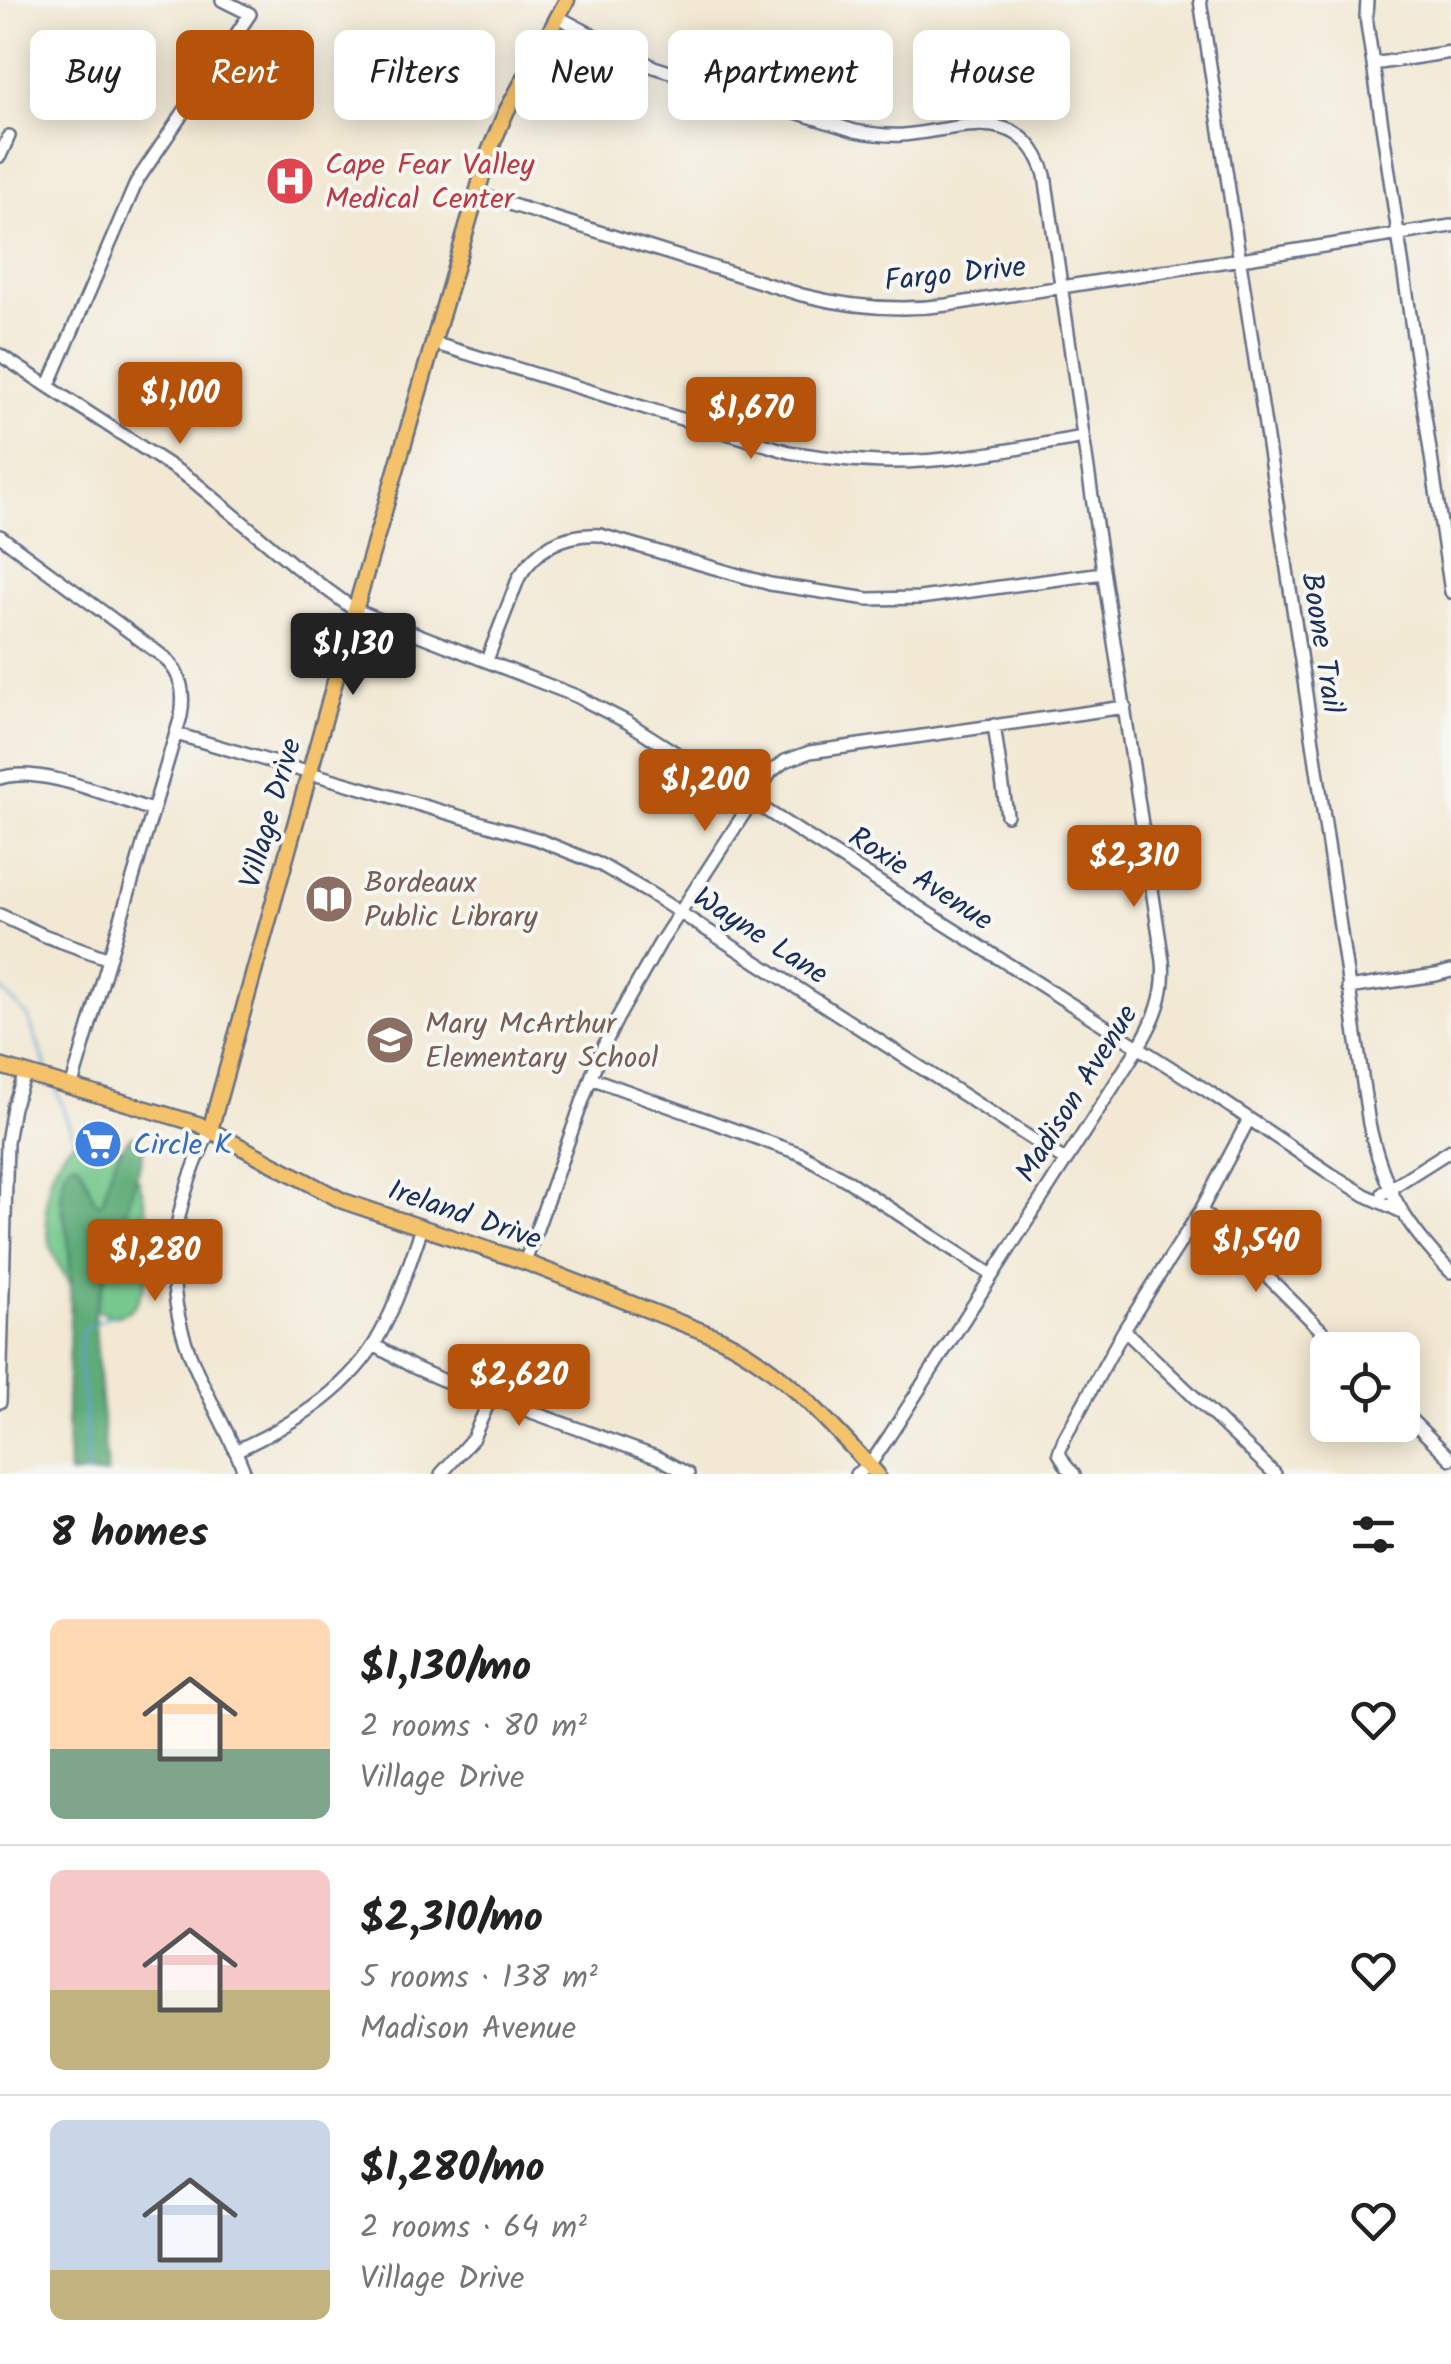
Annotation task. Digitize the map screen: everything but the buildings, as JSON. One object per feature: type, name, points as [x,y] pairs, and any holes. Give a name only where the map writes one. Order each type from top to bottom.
[{"type":"main road","name":"Village Drive","points":[[210,1130],[355,610],[489,152],[567,0]]},
{"type":"main road","name":"Ireland Drive","points":[[0,1066],[198,1124],[344,1200],[525,1262],[722,1339],[744,1350],[806,1398],[868,1471]]},
{"type":"street","points":[[49,385],[137,181],[250,14],[222,0]]},
{"type":"street","name":"Boone Trail","points":[[1200,0],[1369,1124],[1389,1189],[1400,1210],[1451,1272]]},
{"type":"street","points":[[1367,0],[1366,17],[1446,531],[1451,592]]},
{"type":"street","name":"Madison Avenue","points":[[558,17],[654,67],[855,131],[904,134],[976,123],[1009,130],[1028,144],[1045,174],[1164,977],[1157,1014],[1138,1048],[868,1471]]},
{"type":"street","points":[[1373,64],[1451,52]]},
{"type":"street","points":[[0,156],[9,136]]},
{"type":"street","name":"Fargo Drive","points":[[477,194],[802,295],[883,308],[924,308],[1451,226]]},
{"type":"street","points":[[434,343],[789,452],[820,457],[925,460],[1083,437]]},
{"type":"street","name":"Roxie Avenue","points":[[0,355],[192,480],[355,610],[606,710],[1249,1118],[1330,1174],[1372,1199],[1400,1210]]},
{"type":"street","points":[[487,660],[525,568],[550,545],[574,536],[600,534],[770,584],[868,599],[920,598],[1103,572]]},
{"type":"street","points":[[0,536],[172,665],[184,696],[72,1088]]},
{"type":"street","points":[[525,1262],[592,1078],[624,1006],[679,913],[766,778],[778,766],[810,752],[1125,706]]},
{"type":"street","points":[[994,726],[1007,815]]},
{"type":"street","name":"Wayne Lane","points":[[176,734],[568,850],[629,880],[1066,1161]]},
{"type":"street","points":[[0,778],[22,773],[44,776],[152,810]]},
{"type":"street","points":[[0,915],[109,958]]},
{"type":"street","points":[[1348,988],[1451,971]]},
{"type":"street","points":[[0,1402],[7,1142],[13,1107],[25,1074]]},
{"type":"street","points":[[592,1078],[801,1154],[992,1274]]},
{"type":"street","points":[[1074,1474],[1059,1453],[1064,1438],[1124,1330],[1200,1210],[1249,1118]]},
{"type":"street","name":"Village Drive","points":[[210,1130],[182,1196],[173,1278],[188,1349],[244,1474]]},
{"type":"street","points":[[1372,1199],[1451,1150]]},
{"type":"street","points":[[1200,1210],[1323,1332]]},
{"type":"street","points":[[235,1451],[286,1426],[352,1374],[374,1344],[393,1307],[422,1228]]},
{"type":"street","points":[[1124,1330],[1275,1474]]},
{"type":"street","points":[[374,1344],[413,1367],[659,1458],[688,1474]]},
{"type":"street","points":[[440,1474],[473,1438],[491,1397]]},
{"type":"street","points":[[1420,1429],[1451,1460]]},
{"type":"green space","points":[[97,1132],[119,1148],[131,1165],[142,1191],[148,1222],[145,1282],[130,1310],[116,1315],[95,1309],[67,1279],[54,1256],[47,1229],[47,1194],[57,1161],[80,1138]]},
{"type":"green space","points":[[133,1135],[142,1142],[143,1154],[94,1315],[107,1474],[69,1474],[70,1266],[62,1182],[70,1163],[78,1163],[94,1199],[98,1204],[103,1201],[116,1157]]},
{"type":"waterway","points":[[0,988],[28,1017],[48,1072]]},
{"type":"waterway","points":[[56,1088],[74,1140]]},
{"type":"waterway","points":[[88,1474],[79,1363],[82,1330],[112,1315]]},
{"type":"place","name":"Cape Fear Valley Medical Center","points":[[290,181]]},
{"type":"place","name":"Bordeaux Public Library","points":[[329,899]]},
{"type":"place","name":"Mary McArthur Elementary School","points":[[390,1040]]},
{"type":"place","name":"Circle K","points":[[98,1144]]}]
